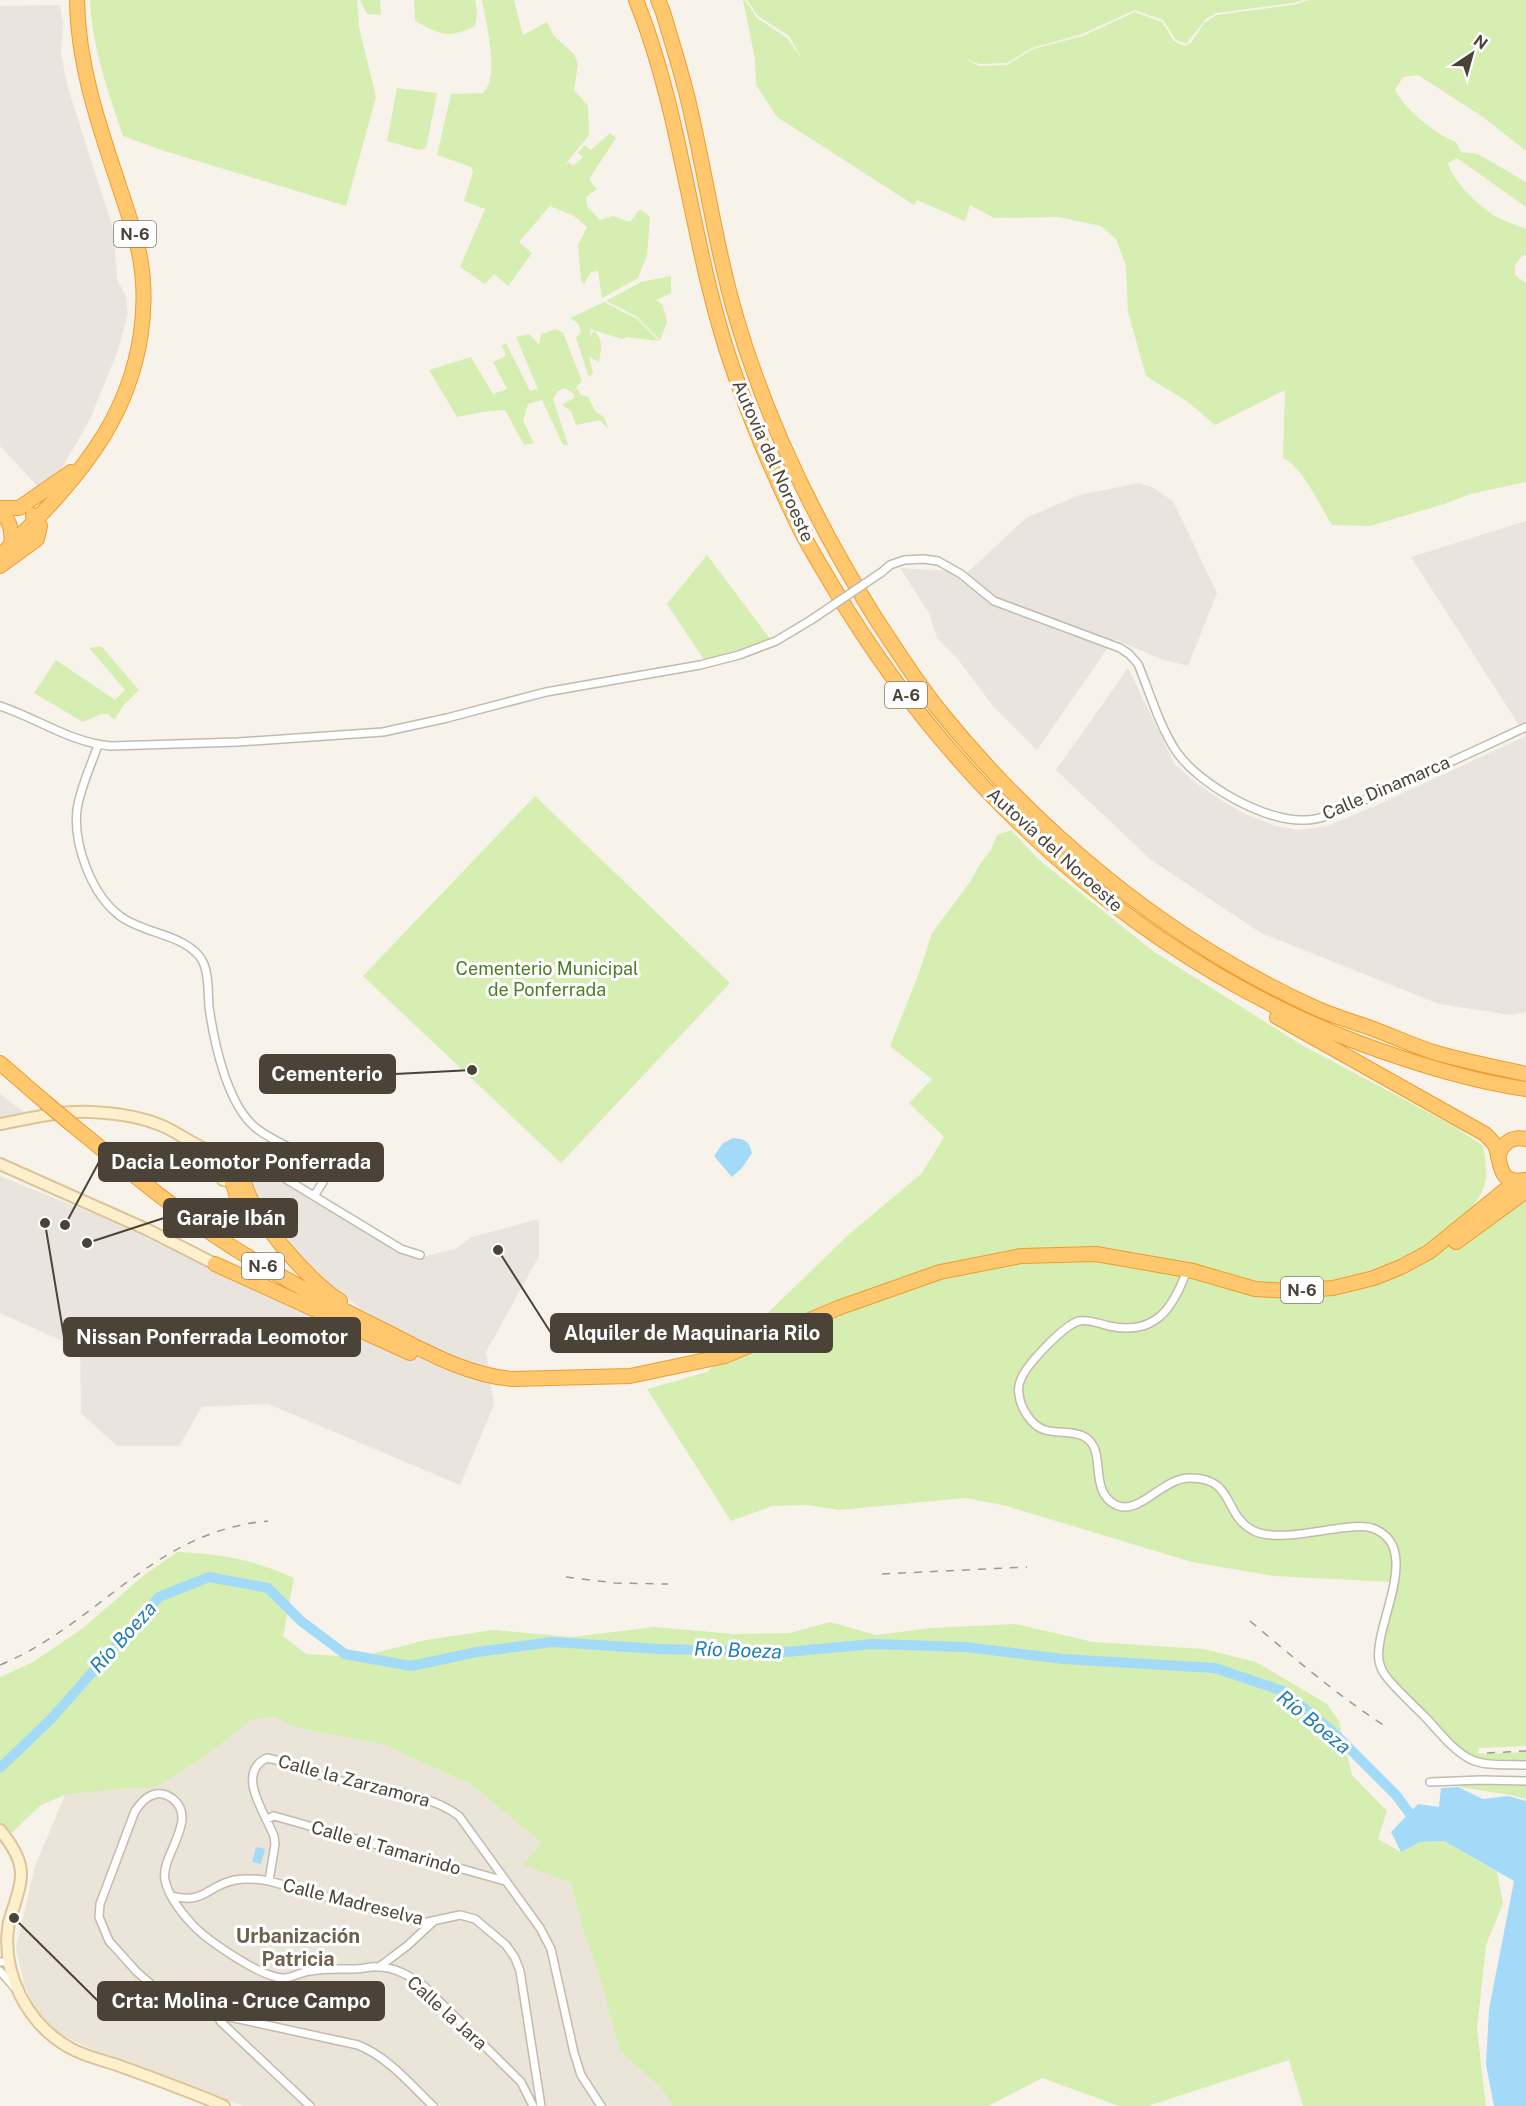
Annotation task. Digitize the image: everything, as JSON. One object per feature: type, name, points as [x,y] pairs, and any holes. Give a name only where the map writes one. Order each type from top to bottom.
[{"type":"highway","name":"N-6","points":[[0,556],[32,524],[85,462],[104,435],[121,402],[142,335],[143,272],[135,235],[97,121],[81,48],[77,0]]},
{"type":"highway","name":"Autovía del Noroeste","points":[[636,0],[651,37],[709,291],[734,371],[760,442],[802,534],[877,655],[933,730],[988,792],[1080,878],[1164,942],[1202,967],[1273,1006],[1389,1054],[1450,1073],[1526,1089]]},
{"type":"highway","name":"Autovía del Noroeste","points":[[658,0],[689,102],[709,202],[737,320],[771,415],[800,482],[839,560],[893,645],[937,708],[988,766],[1036,815],[1101,874],[1173,927],[1258,980],[1312,1007],[1432,1051],[1526,1074]]},
{"type":"highway","points":[[2,512],[19,508],[85,462]]},
{"type":"highway","points":[[19,508],[32,524]]},
{"type":"highway","points":[[0,566],[37,539],[40,526],[2,512]]},
{"type":"highway","points":[[2,512],[12,529],[11,545]]},
{"type":"highway","points":[[1080,878],[1100,899],[1132,926],[1192,966],[1485,1134],[1496,1147],[1498,1162],[1505,1175],[1524,1184],[1461,1239],[1446,1248],[1429,1252]]},
{"type":"highway","points":[[1384,1033],[1463,1055],[1526,1068]]},
{"type":"highway","name":"N-6","points":[[0,1063],[115,1160],[194,1221],[265,1267],[329,1304],[424,1351],[458,1366],[494,1377],[527,1379],[630,1376],[725,1356],[838,1308],[940,1272],[1021,1256],[1096,1254],[1187,1270],[1255,1288],[1291,1291],[1333,1288],[1383,1274],[1429,1252],[1489,1203],[1524,1184]]},
{"type":"highway","points":[[1489,1203],[1497,1190],[1499,1151],[1507,1142],[1518,1138],[1525,1139]]},
{"type":"highway","name":"N-6","points":[[115,1160],[202,1217],[216,1222],[229,1216],[237,1206],[240,1177]]},
{"type":"highway","points":[[240,1177],[267,1224],[299,1267],[331,1295],[424,1351]]},
{"type":"highway","points":[[215,1264],[382,1342],[444,1368],[494,1377]]},
{"type":"main road","points":[[0,1124],[88,1111],[143,1119],[164,1126],[202,1148],[240,1158],[244,1162],[240,1177],[224,1180],[202,1148]]},
{"type":"main road","points":[[217,1168],[219,1161],[228,1155]]},
{"type":"main road","points":[[0,1164],[148,1230],[215,1264]]},
{"type":"main road","points":[[0,1830],[12,1845],[21,1862],[22,1872],[2,1942],[2,1965],[25,2010],[46,2031],[71,2049],[224,2106]]},
{"type":"street","name":"Calle Dinamarca","points":[[0,706],[98,745],[129,747],[383,732],[546,692],[739,656],[776,641],[811,620],[890,565],[904,560],[924,559],[938,561],[961,574],[994,601],[1104,642],[1129,654],[1138,664],[1176,751],[1190,767],[1216,787],[1248,806],[1272,816],[1306,821],[1326,816],[1394,788],[1526,727]]},
{"type":"street","points":[[98,745],[77,810],[79,839],[85,864],[94,886],[121,917],[176,940],[189,948],[202,961],[218,1056],[235,1100],[257,1129],[283,1145],[311,1157],[323,1166],[323,1182],[314,1196]]},
{"type":"street","points":[[240,1158],[258,1162],[401,1249],[420,1255]]},
{"type":"street","points":[[240,1177],[253,1168],[269,1169]]},
{"type":"street","points":[[1187,1270],[1166,1311],[1147,1326],[1120,1329],[1089,1321],[1079,1321],[1057,1337],[1033,1360],[1021,1379],[1019,1396],[1027,1415],[1045,1430],[1075,1433],[1090,1441],[1095,1449],[1098,1478],[1103,1493],[1109,1500],[1121,1507],[1138,1504],[1173,1480],[1193,1478],[1212,1482],[1220,1487],[1240,1521],[1262,1534],[1282,1535],[1356,1527],[1370,1528],[1380,1533],[1391,1544],[1396,1560],[1395,1577],[1378,1655],[1381,1668],[1394,1685],[1466,1757],[1485,1763],[1526,1765]]},
{"type":"street","name":"Calle la Zarzamora","points":[[269,1881],[275,1845],[251,1777],[253,1769],[260,1761],[267,1758],[330,1778],[429,1800],[447,1807],[459,1816],[540,1928],[551,1949],[581,2075],[601,2106]]},
{"type":"street","points":[[1430,1782],[1526,1781]]},
{"type":"street","points":[[172,1896],[165,1879],[165,1871],[182,1816],[180,1807],[174,1800],[159,1793],[143,1800],[135,1811],[100,1904],[99,1917],[103,1930],[115,1948],[154,1987],[193,2007],[368,2049],[383,2059],[433,2106]]},
{"type":"street","name":"Calle el Tamarindo","points":[[267,1819],[274,1816],[505,1881]]},
{"type":"street","name":"Calle Madreselva","points":[[172,1896],[192,1899],[233,1880],[249,1878],[269,1881],[423,1923],[460,1915],[475,1919],[506,1945],[520,1971],[541,2106]]},
{"type":"street","name":"Calle la Jara","points":[[172,1896],[184,1915],[204,1935],[232,1957],[275,1977],[284,1978],[325,1968],[379,1967],[398,1971],[424,1986],[521,2082],[533,2106]]},
{"type":"street","points":[[379,1967],[433,1922]]},
{"type":"street","points":[[216,2014],[221,2022],[310,2106]]},
{"type":"shaded area","points":[[60,5],[63,23],[61,54],[68,88],[114,232],[117,279],[126,297],[128,314],[117,353],[90,419],[58,475],[38,487],[0,446],[0,6]]},
{"type":"shaded area","points":[[1139,483],[1154,488],[1173,501],[1217,593],[1188,666],[1161,659],[1114,639],[1037,750],[993,706],[957,658],[937,638],[929,613],[900,568],[968,572],[1026,518],[1079,495]]},
{"type":"shaded area","points":[[1526,521],[1526,736],[1411,557]]},
{"type":"shaded area","points":[[1128,668],[1174,763],[1196,783],[1247,815],[1276,826],[1299,830],[1327,826],[1526,736],[1526,1012],[1510,1015],[1439,1004],[1261,933],[1151,860],[1056,770]]},
{"type":"shaded area","points":[[0,1094],[27,1114],[0,1132]]},
{"type":"shaded area","points":[[261,1170],[317,1200],[406,1255],[422,1257],[455,1249],[472,1237],[539,1219],[539,1256],[486,1352],[494,1405],[460,1485],[268,1404],[202,1407],[179,1446],[117,1446],[81,1413],[80,1349],[0,1313],[0,1176],[108,1220],[351,1333],[360,1308],[307,1266],[248,1183],[251,1175]]},
{"type":"shaded area","points":[[274,1717],[293,1727],[384,1745],[470,1784],[541,1842],[571,1883],[583,1931],[600,1978],[620,2051],[661,2088],[673,2106],[243,2106],[94,2050],[61,2035],[37,2012],[24,1984],[16,1948],[35,1866],[65,1795],[130,1788],[154,1788],[207,1755],[251,1720]]},
{"type":"green space","points":[[90,0],[357,0],[359,27],[376,97],[346,206],[158,149],[123,136],[97,52]]},
{"type":"green space","points":[[360,0],[380,0],[381,15],[367,14]]},
{"type":"green space","points":[[414,0],[475,0],[477,13],[475,26],[451,34],[432,30],[415,21]]},
{"type":"green space","points":[[482,0],[514,0],[523,35],[547,22],[554,36],[574,54],[578,64],[574,90],[588,106],[589,135],[564,166],[569,162],[573,166],[583,157],[578,153],[585,145],[591,150],[610,133],[616,138],[591,176],[590,181],[597,189],[586,197],[587,206],[600,220],[613,216],[630,222],[640,209],[650,217],[647,255],[638,278],[602,298],[598,271],[591,272],[584,284],[581,280],[578,245],[587,227],[574,216],[550,206],[519,242],[532,253],[508,286],[494,274],[485,284],[460,267],[485,209],[464,201],[473,172],[471,167],[437,155],[451,94],[483,93],[491,75],[489,35]]},
{"type":"green space","points":[[743,0],[757,18],[787,38],[803,60],[789,36],[758,16],[747,0],[1303,0],[1216,13],[1206,19],[1186,44],[1176,40],[1163,20],[1135,10],[1082,34],[1032,48],[1007,63],[979,64],[965,59],[979,66],[1007,65],[1033,49],[1083,36],[1135,12],[1162,22],[1174,41],[1184,46],[1191,43],[1204,23],[1217,15],[1293,5],[1309,0],[1526,0],[1526,151],[1483,117],[1418,75],[1403,77],[1395,90],[1413,113],[1439,134],[1456,142],[1461,152],[1478,154],[1526,182],[1526,207],[1457,158],[1448,163],[1460,185],[1481,206],[1499,218],[1526,229],[1526,255],[1522,256],[1515,265],[1515,275],[1526,283],[1526,482],[1470,494],[1370,526],[1332,525],[1304,478],[1283,458],[1285,390],[1215,425],[1188,402],[1146,376],[1128,312],[1126,266],[1116,239],[1101,226],[1059,217],[994,218],[970,205],[965,221],[917,200],[914,205],[777,117],[756,85],[755,59]]},
{"type":"green space","points":[[397,88],[437,93],[426,148],[419,150],[387,141]]},
{"type":"green space","points":[[671,276],[671,293],[656,300],[663,305],[667,323],[660,340],[636,316],[606,301],[641,282]]},
{"type":"green space","points":[[604,302],[637,319],[659,341],[627,337],[622,339],[590,329],[591,336],[594,331],[597,334],[601,342],[601,349],[599,362],[589,357],[593,373],[589,377],[576,338],[581,332],[578,323],[570,318]]},
{"type":"green space","points":[[556,329],[563,333],[582,381],[576,387],[581,395],[588,397],[596,412],[604,417],[608,428],[599,420],[576,425],[571,411],[562,405],[574,398],[574,394],[565,388],[558,391],[553,399],[568,445],[563,445],[542,400],[528,404],[523,421],[534,443],[524,445],[505,410],[457,417],[429,370],[471,357],[493,394],[507,389],[493,362],[506,356],[502,346],[506,343],[530,391],[538,389],[516,337],[529,334],[539,345],[541,334]]},
{"type":"green space","points":[[707,555],[770,639],[705,661],[667,604]]},
{"type":"green space","points":[[101,646],[139,690],[123,706],[114,720],[109,714],[101,714],[83,722],[34,693],[56,660],[115,700],[125,690],[89,648]]},
{"type":"green space","name":"Cementerio Municipal de Ponferrada","points":[[535,796],[730,983],[561,1163],[363,976]]},
{"type":"green space","points":[[1011,830],[1038,859],[1153,951],[1300,1044],[1454,1126],[1483,1146],[1486,1168],[1485,1184],[1479,1198],[1466,1216],[1480,1233],[1526,1201],[1526,1746],[1479,1748],[1478,1753],[1526,1752],[1526,1763],[1483,1763],[1469,1757],[1384,1672],[1380,1659],[1394,1582],[1273,1576],[1192,1562],[1003,1505],[965,1498],[839,1510],[806,1505],[772,1506],[731,1521],[647,1389],[707,1372],[847,1236],[922,1173],[944,1137],[909,1103],[932,1079],[890,1046],[932,933],[970,882],[991,850],[997,835]]},
{"type":"green space","points":[[177,1552],[237,1559],[265,1566],[294,1578],[283,1636],[306,1654],[359,1657],[426,1640],[493,1630],[571,1637],[655,1627],[733,1634],[789,1633],[830,1622],[876,1635],[931,1628],[1016,1624],[1093,1642],[1204,1649],[1256,1662],[1327,1704],[1339,1721],[1352,1775],[1387,1811],[1378,1839],[1401,1852],[1420,1842],[1444,1841],[1497,1872],[1503,1903],[1486,1945],[1477,2029],[1486,2106],[1303,2106],[1289,2060],[1148,2106],[1119,2106],[1042,2078],[988,2106],[673,2106],[661,2088],[620,2051],[600,1978],[583,1931],[571,1883],[524,1865],[541,1842],[470,1784],[384,1745],[293,1727],[274,1717],[251,1720],[207,1755],[154,1788],[130,1788],[65,1795],[41,1805],[0,1844],[0,1677],[33,1662],[83,1628],[143,1576]]},
{"type":"green space","points":[[1526,1783],[1526,1799],[1460,1787],[1460,1784]]},
{"type":"water","points":[[733,1138],[746,1141],[752,1153],[742,1168],[732,1177],[714,1156],[723,1143]]},
{"type":"water","points":[[1458,1787],[1483,1799],[1508,1796],[1526,1801],[1526,2106],[1494,2106],[1486,2065],[1489,2009],[1514,1881],[1444,1841],[1420,1842],[1401,1852],[1391,1832],[1418,1804],[1439,1807],[1441,1788]]},
{"type":"water","points":[[256,1847],[265,1849],[261,1864],[252,1862]]},
{"type":"waterway","name":"Río Boeza","points":[[0,1768],[51,1719],[159,1597],[209,1577],[268,1588],[301,1621],[345,1654],[411,1666],[477,1652],[552,1642],[660,1649],[786,1652],[873,1644],[965,1647],[1063,1659],[1215,1668],[1283,1691],[1332,1731],[1396,1795],[1410,1814],[1423,1817]]},
{"type":"railway","points":[[0,1665],[67,1627],[128,1581],[159,1560],[192,1542],[228,1528],[268,1521]]},
{"type":"railway","points":[[882,1574],[1027,1567]]},
{"type":"railway","points":[[566,1577],[615,1583],[668,1584]]},
{"type":"railway","points":[[1250,1621],[1333,1689],[1385,1726]]},
{"type":"railway","points":[[1487,1753],[1526,1751]]},
{"type":"place","name":"Cementerio","points":[[472,1070]]},
{"type":"place","name":"Nissan Ponferrada Leomotor","points":[[45,1223]]},
{"type":"place","name":"Dacia Leomotor Ponferrada","points":[[65,1225]]},
{"type":"place","name":"Garaje Ibán","points":[[87,1243]]},
{"type":"place","name":"Alquiler de Maquinaria Rilo","points":[[498,1250]]},
{"type":"place","name":"Crta: Molina - Cruce Campo","points":[[14,1918]]},
{"type":"district","name":"Urbanización Patricia","points":[[298,1948]]}]
